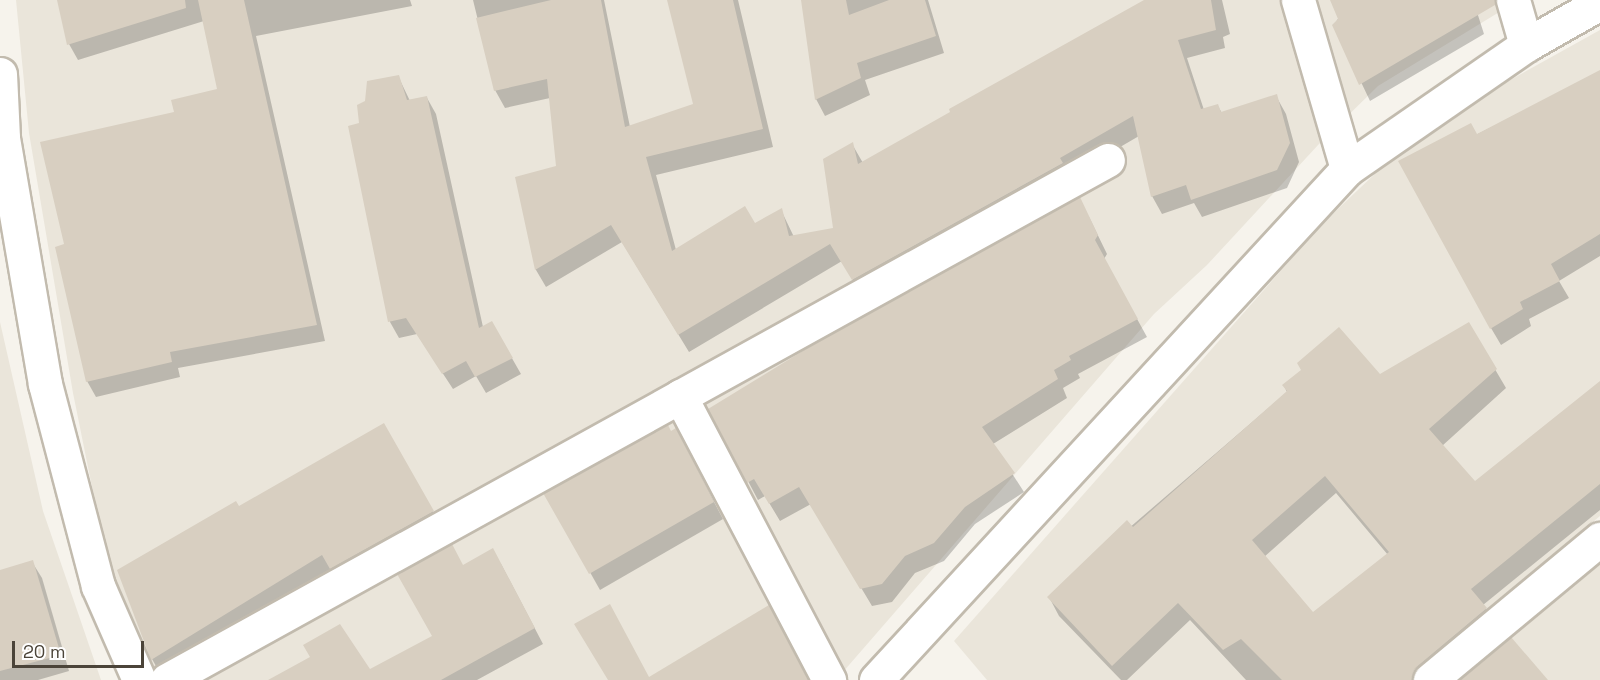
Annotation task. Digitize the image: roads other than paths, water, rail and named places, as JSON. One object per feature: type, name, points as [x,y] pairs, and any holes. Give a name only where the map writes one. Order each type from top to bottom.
[{"type":"street","points":[[1298,0],[1347,169]]},
{"type":"street","points":[[1514,0],[1526,45]]},
{"type":"street","points":[[876,680],[1347,169],[1526,45],[1600,3]]},
{"type":"street","points":[[0,74],[3,138],[45,384],[98,586],[139,680]]},
{"type":"street","points":[[167,680],[1108,160]]},
{"type":"street","points":[[680,396],[829,680]]},
{"type":"street","points":[[1430,680],[1600,539]]}]
